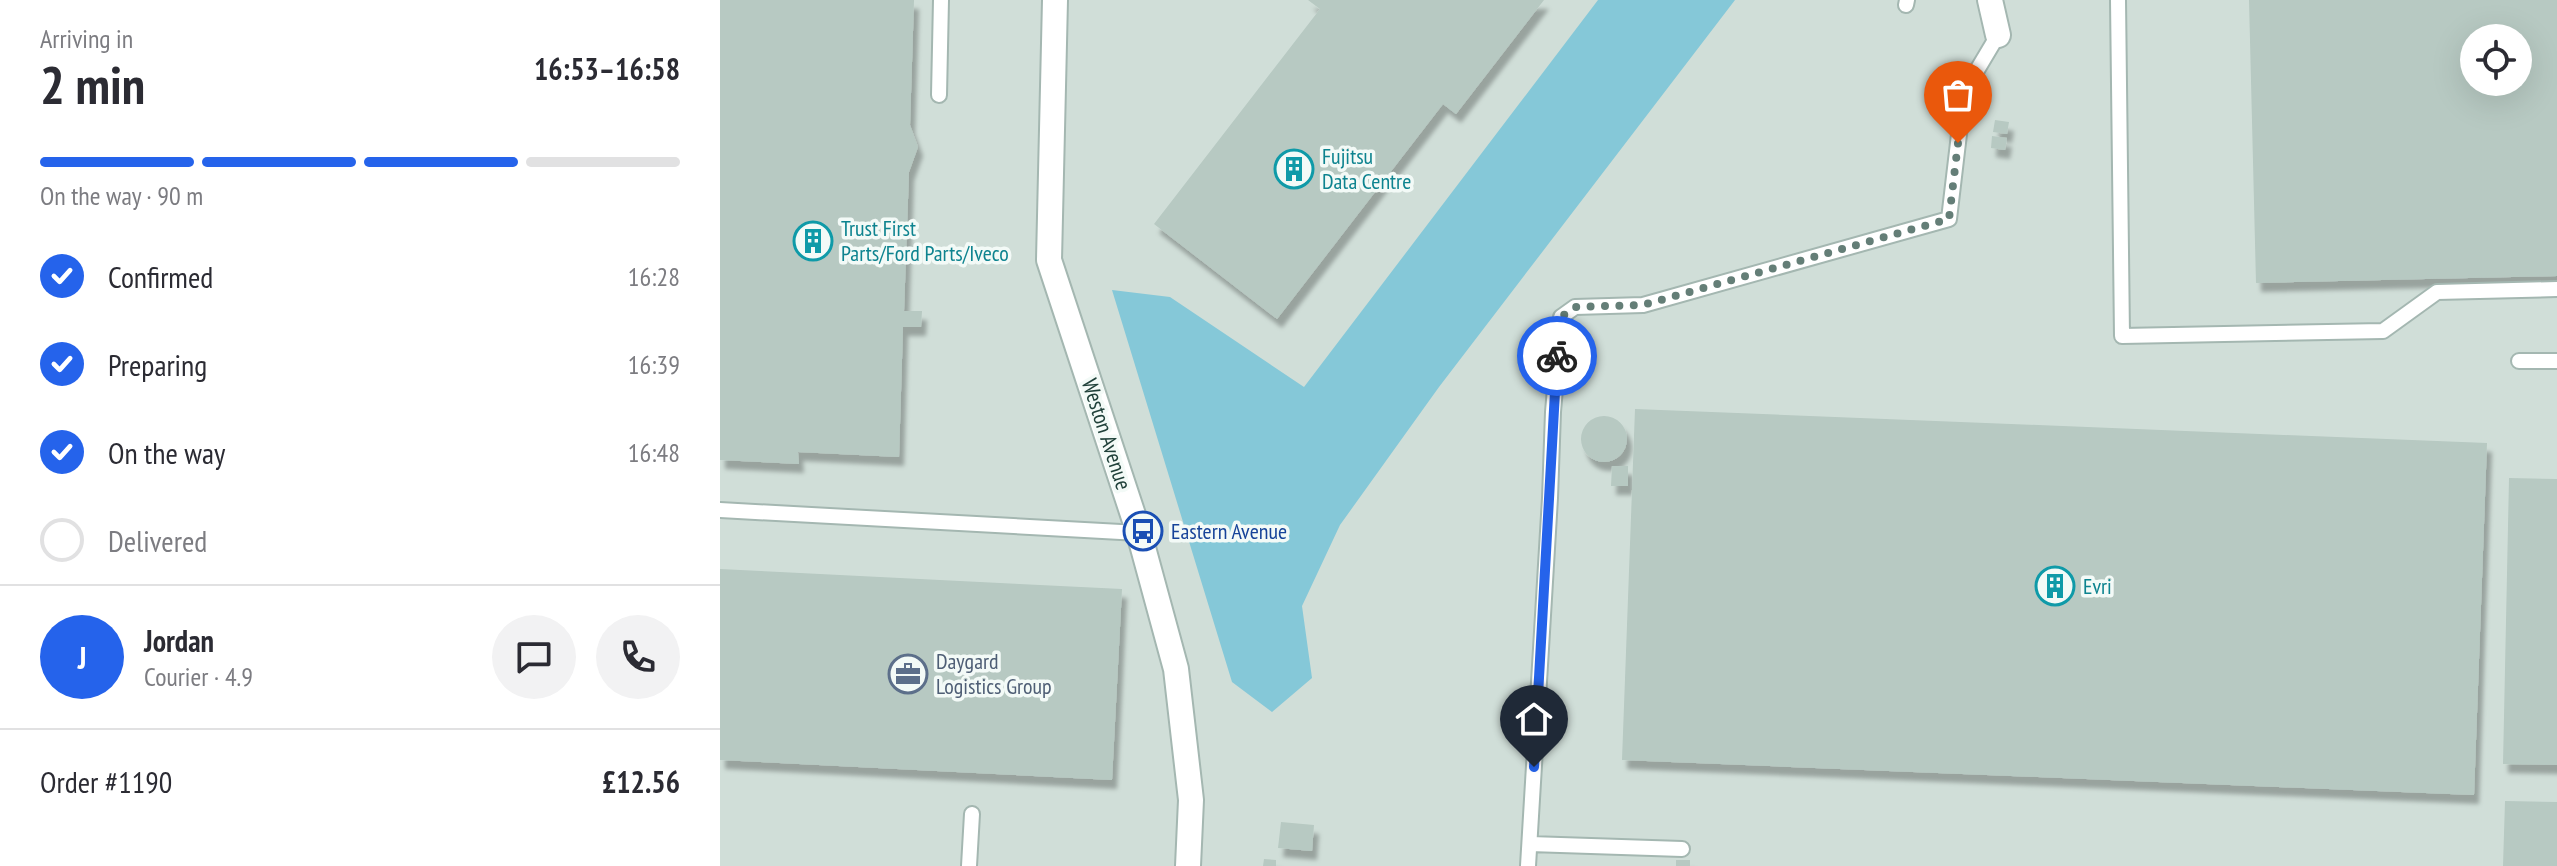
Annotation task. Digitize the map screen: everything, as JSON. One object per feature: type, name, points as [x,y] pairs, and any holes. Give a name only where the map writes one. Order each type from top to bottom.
[{"type":"street","name":"Weston Avenue","points":[[1055,0],[1049,260],[1139,533],[1176,669],[1191,800],[1188,866]]},
{"type":"street","points":[[1990,0],[1998,35]]},
{"type":"lane","points":[[939,95],[941,0]]},
{"type":"lane","points":[[2118,0],[2122,336],[2383,331],[2437,292],[2557,289]]},
{"type":"lane","points":[[1528,866],[1561,317],[1575,307],[1643,305],[1949,219],[1964,92],[1998,35]]},
{"type":"lane","points":[[2519,361],[2557,361]]},
{"type":"lane","points":[[720,510],[1139,533]]},
{"type":"lane","points":[[969,866],[972,814]]},
{"type":"lane","points":[[1530,844],[1682,849]]},
{"type":"shaded area","points":[[720,0],[2557,0],[2557,866],[720,866]]},
{"type":"water","points":[[1598,0],[1735,0],[1439,387],[1340,525],[1302,606],[1312,678],[1272,712],[1232,682],[1112,290],[1170,297],[1304,387]]},
{"type":"building","name":"Trust First Parts/Ford Parts/Iveco","points":[[720,0],[914,0],[910,125],[918,147],[909,172],[904,311],[922,311],[921,327],[903,327],[899,457],[798,452],[799,464],[720,460]]},
{"type":"building","name":"Fujitsu Data Centre","points":[[1308,0],[1544,0],[1456,114],[1443,104],[1277,319],[1154,224],[1320,9]]},
{"type":"building","points":[[2249,0],[2557,0],[2557,276],[2256,283]]},
{"type":"building","points":[[1995,120],[2009,122],[2007,134],[1993,132]]},
{"type":"building","points":[[1992,136],[2007,138],[2005,150],[1991,148]]},
{"type":"building","name":"Evri","points":[[1635,409],[2487,443],[2474,795],[1622,760]]},
{"type":"building","points":[[1604,416],[1620,423],[1627,439],[1620,455],[1604,462],[1588,455],[1581,439],[1588,423]]},
{"type":"building","points":[[1612,466],[1628,466],[1628,486],[1611,486]]},
{"type":"building","points":[[2509,478],[2557,479],[2557,765],[2503,764]]},
{"type":"building","points":[[720,569],[1122,589],[1112,780],[720,760]]},
{"type":"building","points":[[2505,801],[2557,802],[2557,866],[2503,866]]},
{"type":"building","points":[[1281,822],[1314,825],[1312,851],[1278,848]]},
{"type":"building","points":[[1264,859],[1276,860],[1276,866],[1263,866]]},
{"type":"building","points":[[1676,860],[1690,860],[1690,866],[1676,866]]},
{"type":"way so far","points":[[1557,356],[1561,317],[1575,307],[1643,305],[1949,219],[1958,143]]},
{"type":"place","name":"Fujitsu Data Centre","points":[[1294,169]]},
{"type":"place","name":"Trust First Parts/Ford Parts/Iveco","points":[[813,241]]},
{"type":"place","name":"Eastern Avenue","points":[[1143,531]]},
{"type":"place","name":"Evri","points":[[2055,586]]},
{"type":"place","name":"Daygard Logistics Group","points":[[908,674]]},
{"type":"route","points":[[1534,767],[1557,356]]}]
